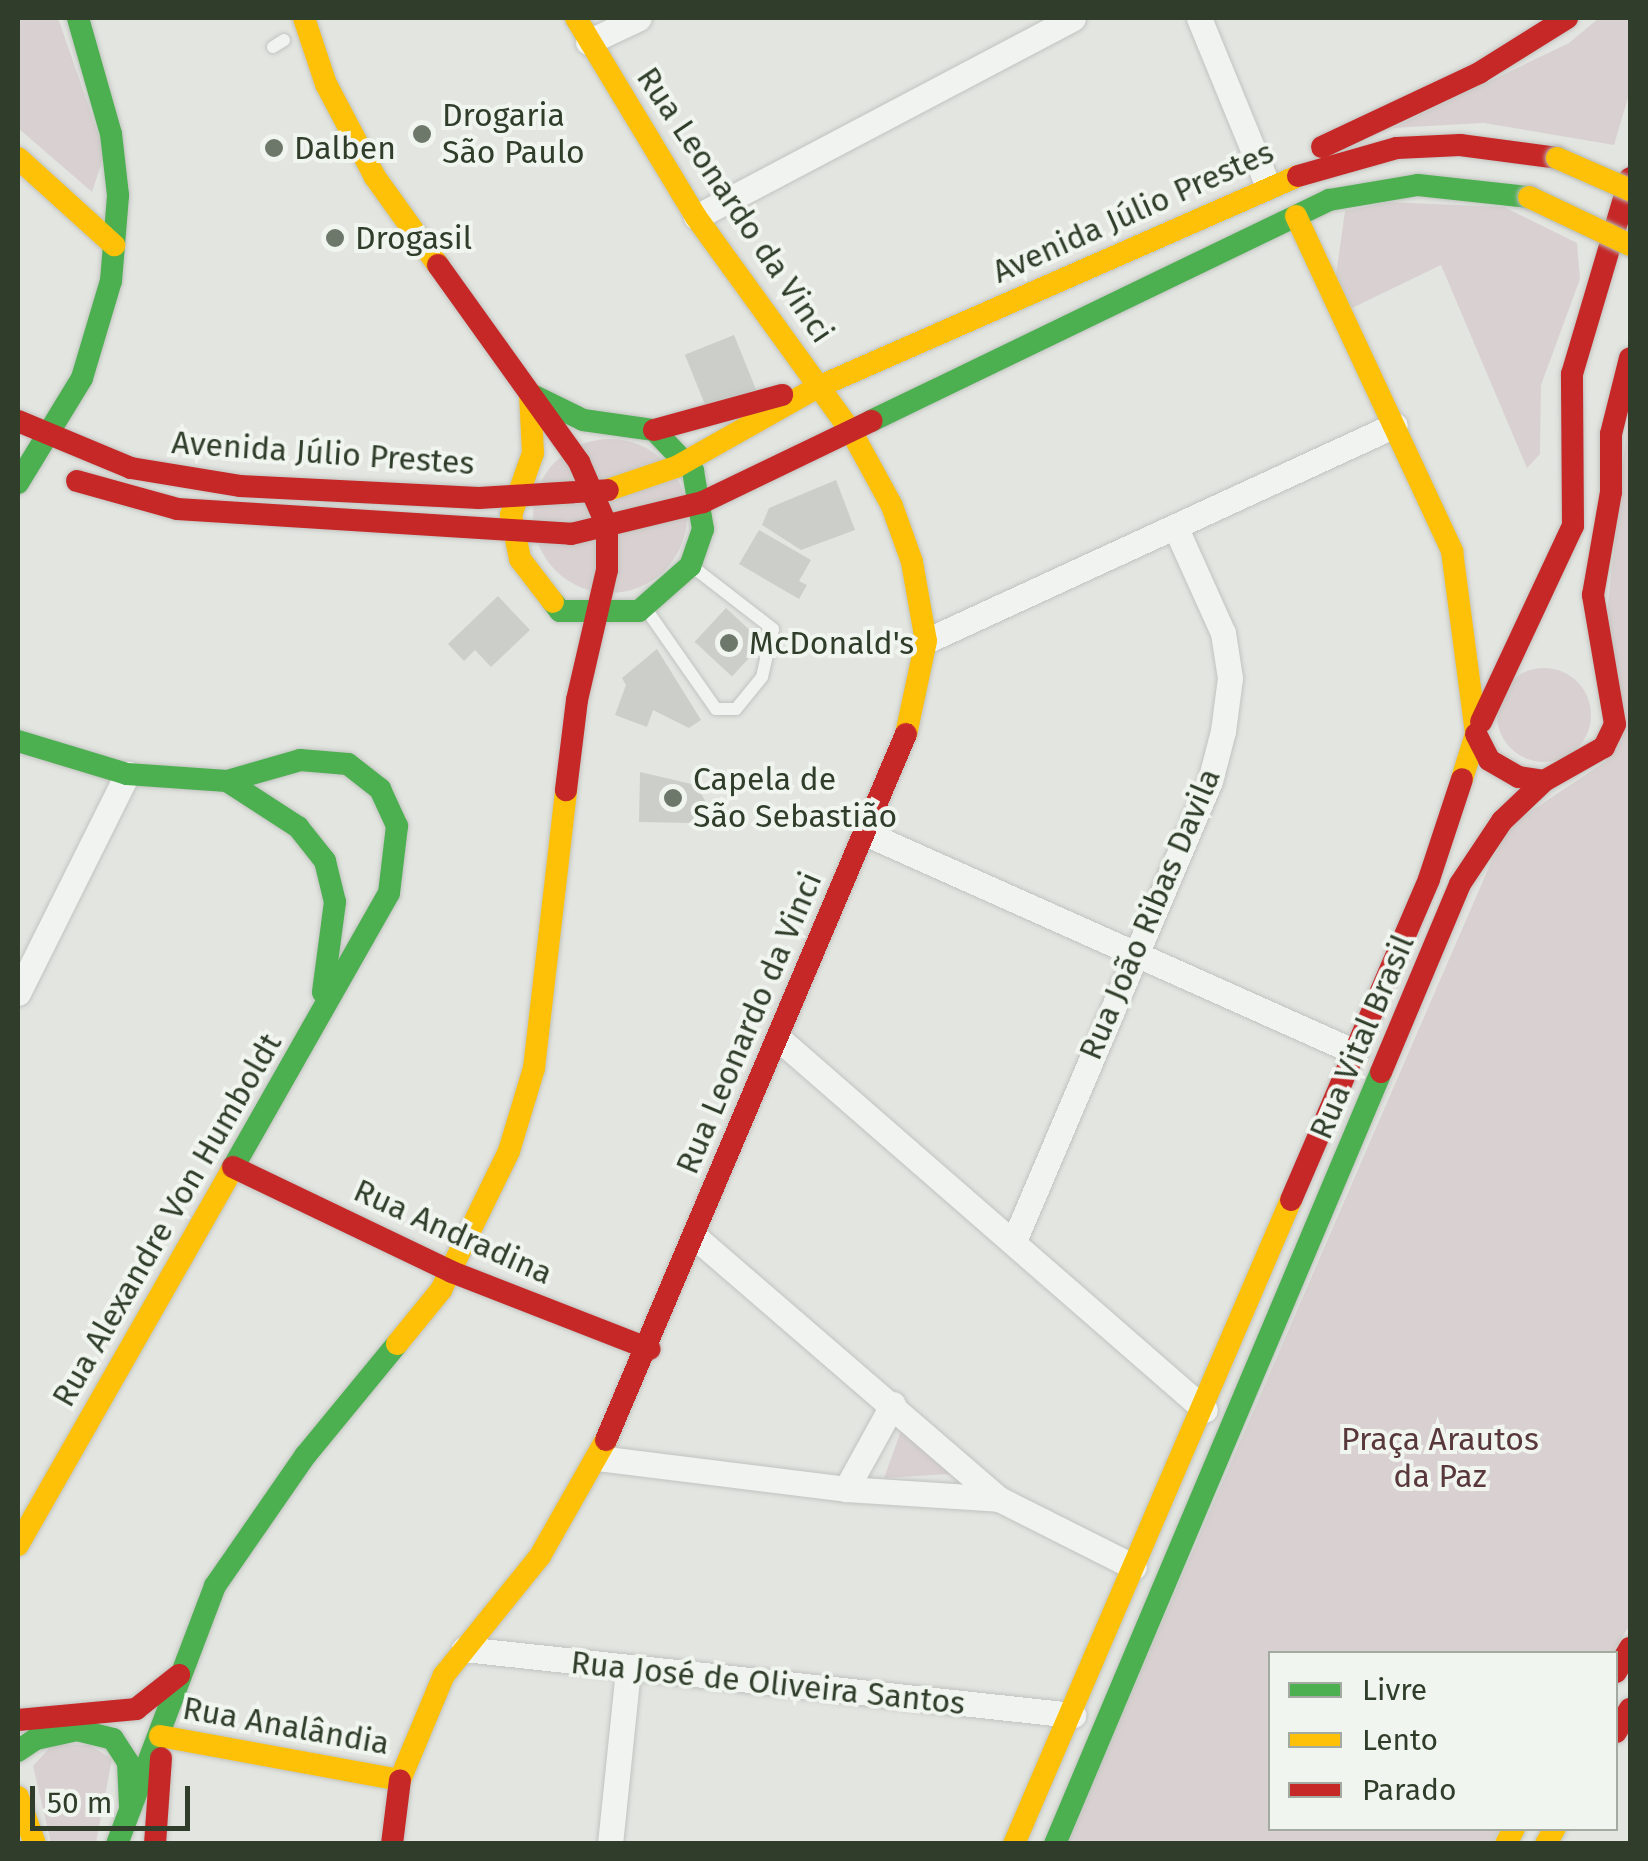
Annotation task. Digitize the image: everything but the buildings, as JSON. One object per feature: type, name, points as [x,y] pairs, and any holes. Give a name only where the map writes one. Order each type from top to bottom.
[{"type":"main road","points":[[18,483],[25,457],[49,438],[92,352],[114,246],[111,134],[78,18]]},
{"type":"main road","points":[[117,1844],[215,1586],[305,1456],[412,1333],[452,1272],[509,1151],[534,1068],[577,700],[608,570],[608,526],[594,493],[530,394],[374,177],[326,84],[304,18]]},
{"type":"main road","name":"Rua Leonardo da Vinci","points":[[392,1844],[400,1780],[444,1675],[540,1556],[598,1458],[650,1349],[904,741],[926,640],[899,525],[852,431],[696,218],[576,18]]},
{"type":"main road","points":[[1267,184],[1293,161],[1479,73],[1567,18]]},
{"type":"main road","name":"Avenida Júlio Prestes","points":[[18,421],[49,438],[131,468],[240,486],[513,496],[594,493],[640,482],[818,387],[1267,184],[1397,148],[1460,145],[1556,158],[1630,190]]},
{"type":"main road","points":[[18,158],[114,246]]},
{"type":"main road","points":[[1544,781],[1519,777],[1489,760],[1476,734],[1494,682],[1565,554],[1573,511],[1572,374],[1630,178]]},
{"type":"main road","points":[[703,502],[1329,200],[1418,185],[1529,197],[1630,245]]},
{"type":"main road","name":"Rua Vital Brasil","points":[[1014,1844],[1205,1410],[1429,879],[1476,734],[1452,550],[1296,216]]},
{"type":"main road","name":"Rua Vital Brasil","points":[[1055,1844],[1460,884],[1502,821],[1544,781],[1604,747],[1615,724],[1593,596],[1611,492],[1611,434],[1630,358]]},
{"type":"main road","points":[[530,394],[583,420],[654,430],[818,387]]},
{"type":"main road","points":[[530,394],[534,452],[513,496],[512,534],[520,559],[560,611],[577,700]]},
{"type":"main road","points":[[577,700],[610,634],[690,566],[703,529],[703,502],[686,460],[654,430]]},
{"type":"main road","name":"Avenida Júlio Prestes","points":[[25,457],[88,486],[177,509],[512,534],[571,534],[703,502]]},
{"type":"main road","points":[[560,611],[596,614],[642,609]]},
{"type":"main road","name":"Rua Alexandre Von Humboldt","points":[[18,741],[127,774],[227,781],[300,760],[348,764],[380,789],[397,826],[389,894],[18,1545]]},
{"type":"main road","name":"Rua Alexandre Von Humboldt","points":[[227,781],[298,827],[333,880],[332,950],[313,1032]]},
{"type":"main road","name":"Rua Andradina","points":[[233,1168],[452,1272],[650,1349]]},
{"type":"main road","points":[[18,1720],[136,1709],[181,1673]]},
{"type":"main road","points":[[18,1751],[36,1739],[77,1730],[113,1739],[128,1762],[130,1809]]},
{"type":"main road","points":[[155,1844],[160,1736]]},
{"type":"main road","name":"Rua Analândia","points":[[160,1736],[400,1780]]},
{"type":"main road","points":[[18,1796],[35,1844]]},
{"type":"street","points":[[588,42],[639,18]]},
{"type":"street","points":[[696,218],[1073,18]]},
{"type":"street","points":[[1199,18],[1267,184]]},
{"type":"street","points":[[926,640],[1395,424]]},
{"type":"street","name":"Rua João Ribas Davila","points":[[1014,1241],[1210,781],[1230,678],[1223,633],[1175,526]]},
{"type":"street","points":[[18,993],[127,774]]},
{"type":"street","points":[[865,834],[1355,1052]]},
{"type":"street","points":[[778,1038],[1205,1410]]},
{"type":"street","points":[[694,1236],[999,1499],[1134,1567]]},
{"type":"street","points":[[846,1489],[893,1404]]},
{"type":"street","points":[[598,1458],[846,1489],[999,1499]]},
{"type":"street","name":"Rua José de Oliveira Santos","points":[[464,1649],[1073,1716]]},
{"type":"street","points":[[610,1844],[628,1670]]},
{"type":"lane","points":[[642,609],[716,709],[736,709],[762,678],[773,629],[690,566]]},
{"type":"green space","points":[[18,18],[58,18],[105,153],[92,192],[18,128]]},
{"type":"green space","points":[[1599,18],[1630,18],[1630,91],[1614,145],[1484,123],[1392,128],[1569,43]]},
{"type":"green space","points":[[1388,202],[1504,207],[1577,243],[1580,279],[1541,385],[1540,454],[1527,468],[1441,265],[1348,310],[1336,275],[1345,211]]},
{"type":"green space","name":"Praça Arautos da Paz","points":[[1630,398],[1630,1625],[1613,1651],[1268,1651],[1268,1831],[1499,1831],[1492,1843],[1066,1844],[1492,860],[1510,825],[1606,761],[1605,632]]},
{"type":"green space","points":[[610,439],[640,445],[665,461],[681,486],[687,516],[681,546],[665,571],[640,587],[610,593],[580,587],[555,571],[539,546],[533,516],[539,486],[555,461],[580,445]]},
{"type":"green space","points":[[1544,668],[1562,671],[1577,682],[1588,697],[1588,733],[1577,748],[1562,759],[1544,762],[1526,759],[1511,748],[1500,733],[1497,715],[1500,697],[1511,682],[1526,671]]},
{"type":"green space","points":[[901,1431],[950,1474],[884,1478]]},
{"type":"green space","points":[[53,1744],[90,1745],[112,1759],[96,1843],[51,1843],[33,1766]]},
{"type":"traffic: fast","points":[[18,483],[82,378],[111,281],[118,195],[111,134],[78,18]]},
{"type":"traffic: fast","points":[[871,421],[1329,200],[1418,185],[1529,197]]},
{"type":"traffic: fast","points":[[530,394],[583,420],[654,430],[693,471],[703,529],[690,566],[639,611],[560,611],[553,602]]},
{"type":"traffic: fast","points":[[18,741],[127,774],[227,781],[300,760],[348,764],[380,789],[397,826],[389,893],[231,1171]]},
{"type":"traffic: fast","points":[[227,781],[298,827],[325,861],[335,902],[323,992]]},
{"type":"traffic: fast","points":[[1055,1844],[1381,1072]]},
{"type":"traffic: fast","points":[[117,1844],[215,1586],[305,1456],[397,1344]]},
{"type":"traffic: fast","points":[[18,1751],[36,1739],[77,1730],[113,1739],[128,1762],[130,1806]]},
{"type":"traffic: slow","points":[[304,18],[326,84],[375,177],[438,265]]},
{"type":"traffic: slow","points":[[576,18],[696,217],[851,431],[892,506],[912,562],[926,641],[906,734]]},
{"type":"traffic: slow","points":[[18,158],[114,245]]},
{"type":"traffic: slow","points":[[1557,158],[1630,190]]},
{"type":"traffic: slow","points":[[608,490],[676,467],[818,387],[1298,176]]},
{"type":"traffic: slow","points":[[1529,197],[1630,245]]},
{"type":"traffic: slow","points":[[1296,216],[1452,551],[1476,734],[1462,779]]},
{"type":"traffic: slow","points":[[530,394],[533,453],[511,515],[520,559],[553,602]]},
{"type":"traffic: slow","points":[[397,1344],[441,1290],[509,1151],[534,1068],[566,790]]},
{"type":"traffic: slow","points":[[18,1545],[231,1171]]},
{"type":"traffic: slow","points":[[1014,1844],[1291,1200]]},
{"type":"traffic: slow","points":[[160,1736],[400,1780],[444,1675],[540,1556],[606,1440]]},
{"type":"traffic: slow","points":[[18,1797],[35,1844]]},
{"type":"traffic: slow","points":[[1506,1844],[1512,1831]]},
{"type":"traffic: slow","points":[[1546,1844],[1553,1831]]},
{"type":"traffic: jam","points":[[1322,147],[1479,73],[1567,18]]},
{"type":"traffic: jam","points":[[1298,176],[1397,148],[1460,145],[1557,158]]},
{"type":"traffic: jam","points":[[1481,722],[1573,526],[1572,374],[1630,178]]},
{"type":"traffic: jam","points":[[438,265],[579,462],[607,526],[607,570],[577,700],[566,790]]},
{"type":"traffic: jam","points":[[1381,1072],[1460,884],[1502,821],[1544,781],[1604,747],[1615,724],[1593,595],[1611,492],[1611,434],[1630,358]]},
{"type":"traffic: jam","points":[[654,430],[782,395]]},
{"type":"traffic: jam","points":[[18,421],[131,468],[240,486],[479,498],[608,490]]},
{"type":"traffic: jam","points":[[77,481],[177,509],[571,534],[703,502],[871,421]]},
{"type":"traffic: jam","points":[[606,1440],[906,734]]},
{"type":"traffic: jam","points":[[1476,734],[1489,760],[1519,777],[1544,781]]},
{"type":"traffic: jam","points":[[1291,1200],[1429,879],[1462,779]]},
{"type":"traffic: jam","points":[[233,1167],[452,1272],[650,1349]]},
{"type":"traffic: jam","points":[[1618,1669],[1630,1648]]},
{"type":"traffic: jam","points":[[18,1720],[136,1709],[179,1675]]},
{"type":"traffic: jam","points":[[1618,1729],[1630,1709]]},
{"type":"traffic: jam","points":[[155,1844],[161,1758]]},
{"type":"traffic: jam","points":[[392,1844],[400,1780]]},
{"type":"place","name":"Drogaria São Paulo","points":[[422,134]]},
{"type":"place","name":"Dalben","points":[[274,148]]},
{"type":"place","name":"Drogasil","points":[[335,238]]},
{"type":"place","name":"McDonald's","points":[[729,643]]},
{"type":"place","name":"Capela de São Sebastião","points":[[673,798]]}]
